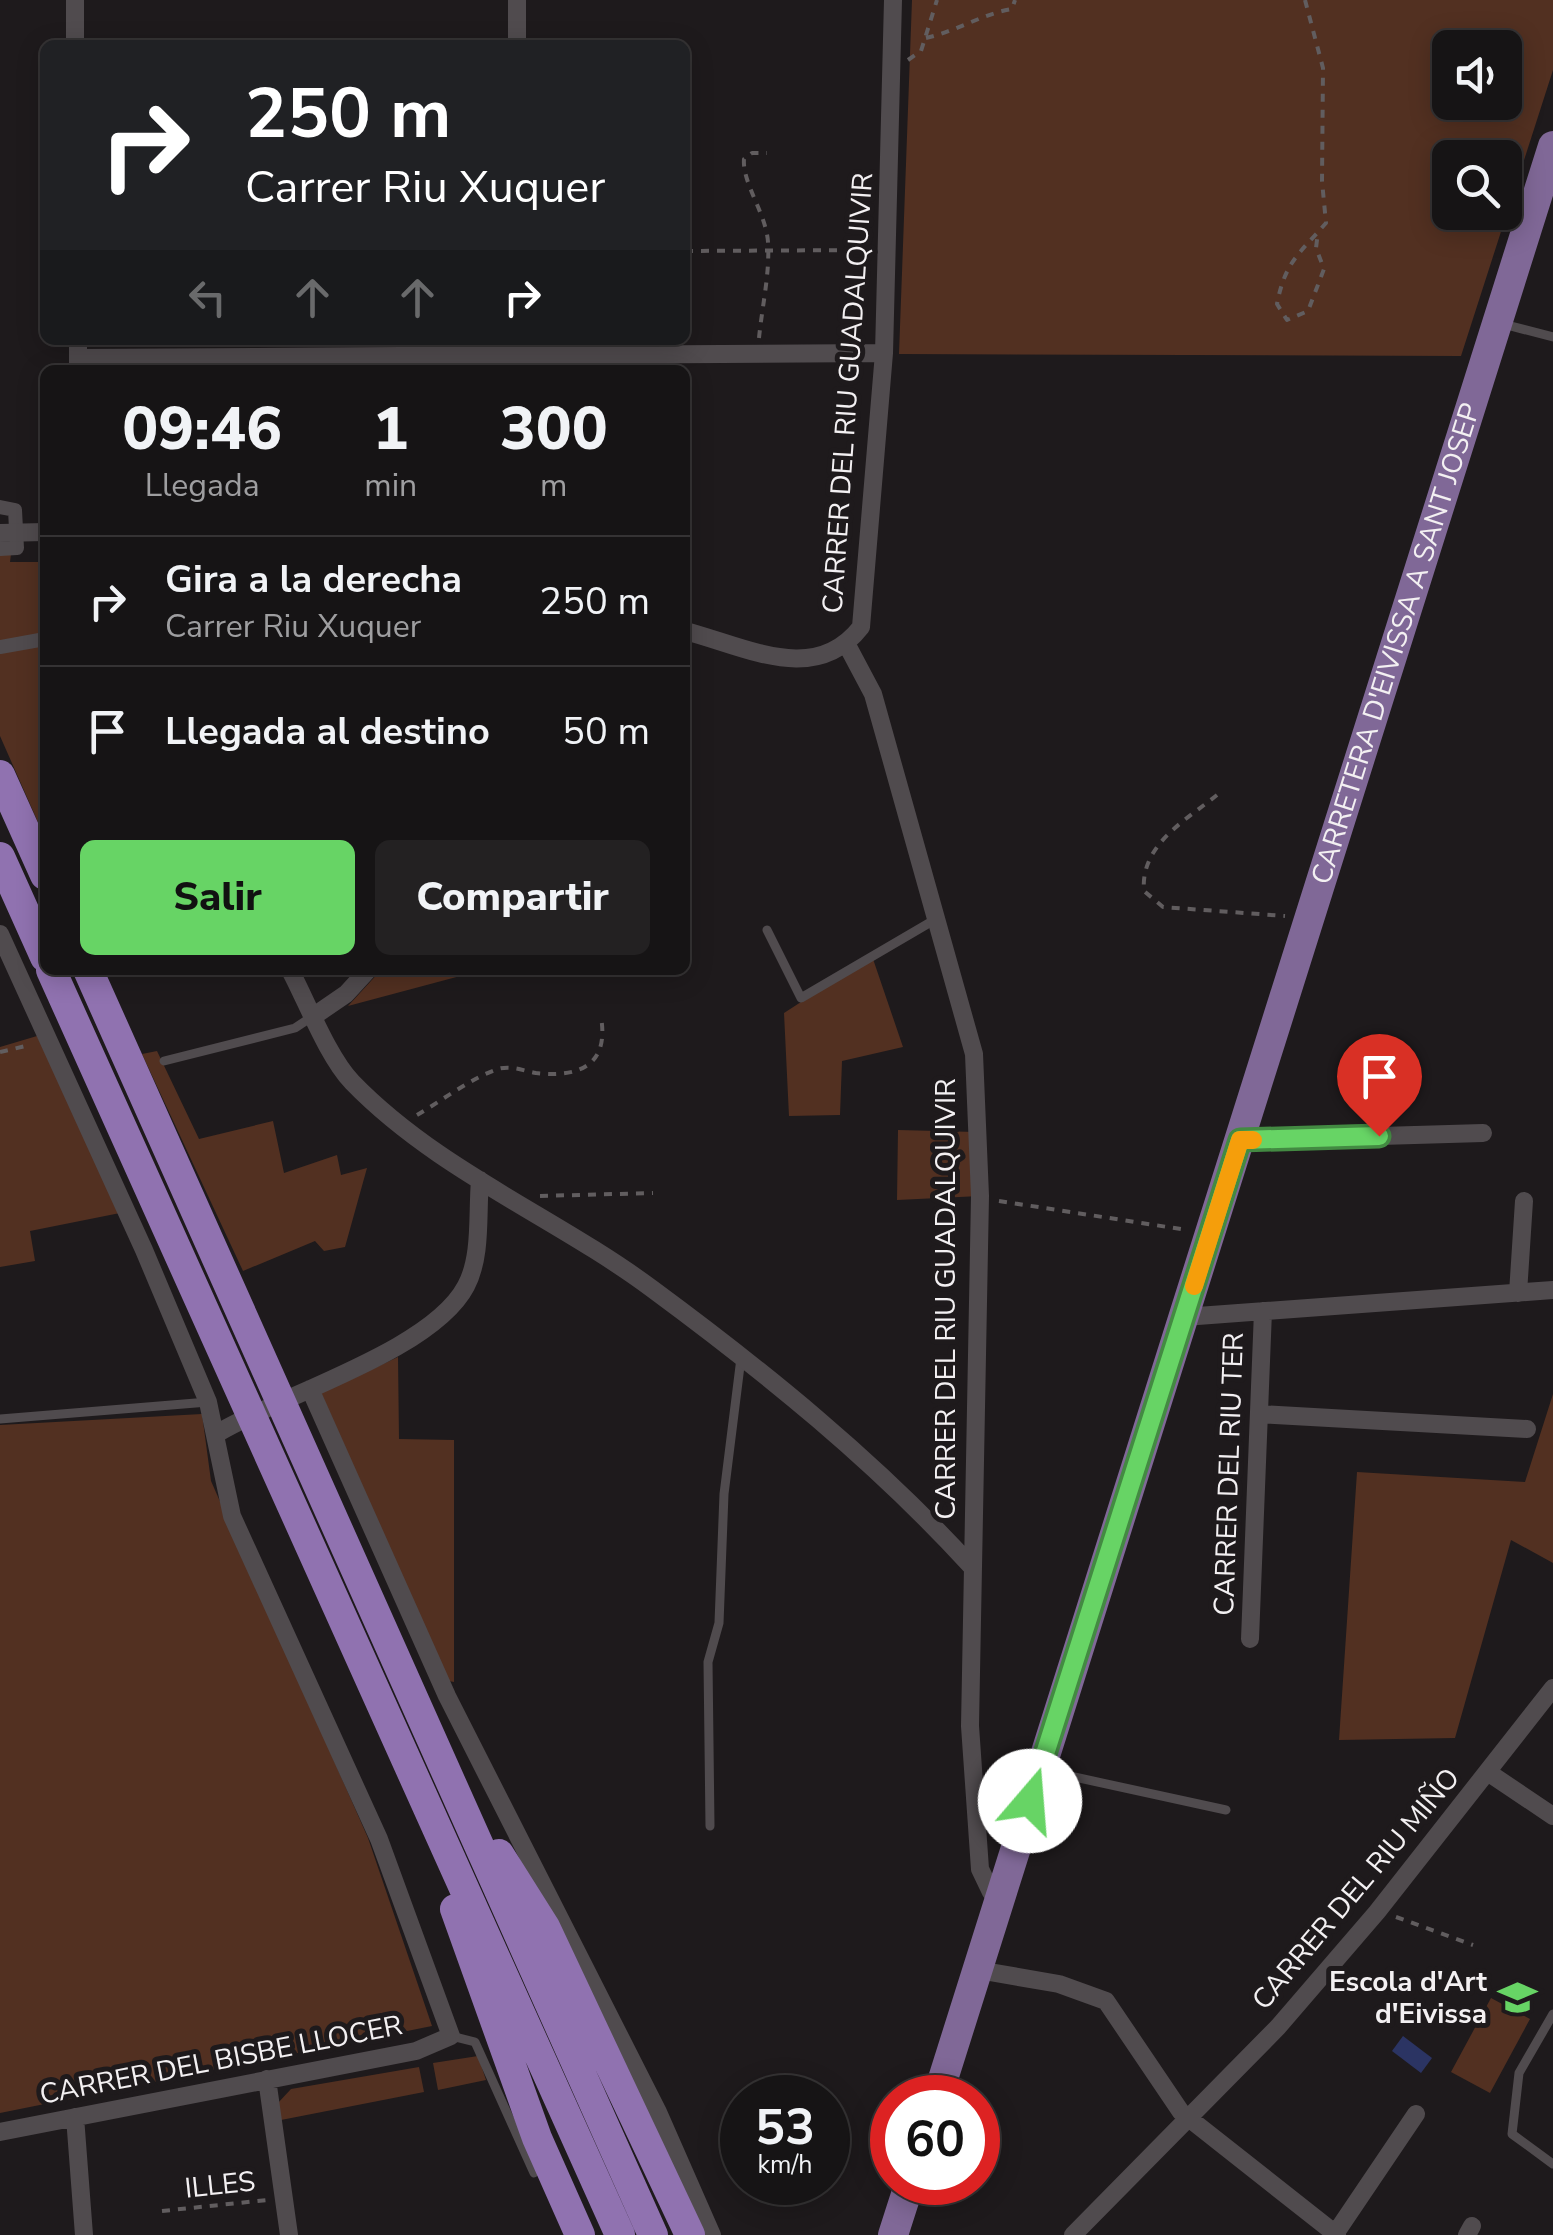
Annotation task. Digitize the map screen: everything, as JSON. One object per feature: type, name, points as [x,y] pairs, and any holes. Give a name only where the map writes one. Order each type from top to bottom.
[{"type":"highway","points":[[0,775],[40,864]]},
{"type":"highway","points":[[0,857],[40,946]]},
{"type":"highway","points":[[53,975],[620,2235]]},
{"type":"highway","points":[[90,975],[653,2235]]},
{"type":"highway","points":[[442,1763],[545,1927],[690,2235]]},
{"type":"highway","points":[[429,1814],[468,1952],[537,2138],[580,2235]]},
{"type":"main road","name":"CARRETERA D'EIVISSA A SANT JOSEP","points":[[978,1970],[1553,146]]},
{"type":"main road","points":[[944,2075],[978,1970]]},
{"type":"main road","points":[[893,2235],[903,2205]]},
{"type":"street","points":[[75,0],[75,40]]},
{"type":"street","points":[[517,0],[517,40]]},
{"type":"street","name":"CARRER DEL RIU GUADALQUIVIR","points":[[893,0],[889,250],[866,607],[862,627],[847,645],[872,694],[974,1054],[980,1196],[970,1726],[980,1869],[991,1892],[1000,1896]]},
{"type":"street","points":[[78,356],[519,348],[757,355],[884,354]]},
{"type":"street","points":[[0,507],[15,510],[8,533],[17,548],[0,549]]},
{"type":"street","points":[[8,533],[40,532]]},
{"type":"street","points":[[690,632],[802,662],[828,657],[847,645]]},
{"type":"street","points":[[0,647],[40,639]]},
{"type":"street","points":[[0,934],[144,1250],[208,1402],[218,1433],[232,1516],[379,1839],[451,2036]]},
{"type":"street","points":[[293,975],[350,1080],[401,1124],[480,1180],[648,1286],[741,1358],[905,1494],[971,1566]]},
{"type":"street","points":[[314,1016],[346,994],[363,975]]},
{"type":"street","points":[[1240,1140],[1483,1132]]},
{"type":"street","points":[[218,1433],[396,1348],[465,1288],[474,1264],[480,1180]]},
{"type":"street","points":[[1518,1293],[1524,1201]]},
{"type":"street","points":[[1184,1317],[1553,1290]]},
{"type":"street","name":"CARRER DEL RIU TER","points":[[1250,1640],[1263,1312]]},
{"type":"street","points":[[304,1391],[447,1696],[658,2112],[712,2235]]},
{"type":"street","points":[[1259,1414],[1527,1428]]},
{"type":"street","name":"CARRER DEL RIU MIÑO","points":[[1073,2235],[1278,2027],[1377,1912],[1553,1688]]},
{"type":"street","points":[[1489,1773],[1553,1816]]},
{"type":"street","points":[[978,1970],[1060,1984],[1106,2001],[1182,2112],[1336,2234],[1416,2114]]},
{"type":"street","name":"CARRER DEL BISBE LLOCER","points":[[0,2132],[416,2051],[451,2036]]},
{"type":"street","points":[[266,2079],[289,2235]]},
{"type":"street","points":[[75,2117],[84,2235]]},
{"type":"lane","points":[[1498,322],[1553,338]]},
{"type":"lane","points":[[767,930],[801,998],[938,917]]},
{"type":"lane","points":[[164,1062],[294,1028],[314,1016]]},
{"type":"lane","points":[[710,1826],[708,1662],[719,1623],[724,1494],[741,1358]]},
{"type":"lane","points":[[0,1418],[208,1402]]},
{"type":"lane","points":[[1040,1770],[1226,1810]]},
{"type":"lane","points":[[1553,2014],[1519,2072],[1512,2134],[1553,2164]]},
{"type":"lane","points":[[451,2036],[476,2042],[534,2172]]},
{"type":"path","points":[[892,62],[915,59],[937,0]]},
{"type":"path","points":[[926,38],[959,30],[990,12],[1012,9],[1015,0]]},
{"type":"path","points":[[1305,0],[1323,68],[1322,181],[1326,223],[1318,232],[1283,274],[1277,304],[1288,320],[1308,310],[1324,268],[1316,248],[1318,232]]},
{"type":"path","points":[[757,355],[768,250],[761,205],[743,171],[744,158],[752,153],[768,153]]},
{"type":"path","points":[[690,251],[889,250]]},
{"type":"path","points":[[1217,795],[1156,845],[1143,876],[1149,898],[1163,907],[1310,918]]},
{"type":"path","points":[[401,1124],[499,1068],[538,1073],[581,1070],[599,1056],[606,1042],[601,1017]]},
{"type":"path","points":[[0,1052],[49,1041]]},
{"type":"path","points":[[506,1196],[653,1193]]},
{"type":"path","points":[[984,1198],[1184,1229]]},
{"type":"path","points":[[1377,1912],[1472,1945]]},
{"type":"path","name":"ILLES","points":[[162,2211],[283,2198]]},
{"type":"shaded area","points":[[912,0],[1553,0],[1553,70],[1522,166],[1522,140],[1432,140],[1432,230],[1502,230],[1461,356],[899,354]]},
{"type":"shaded area","points":[[0,554],[11,554],[10,562],[40,562],[40,827],[0,736]]},
{"type":"shaded area","points":[[872,956],[903,1047],[842,1061],[840,1115],[789,1116],[784,1013]]},
{"type":"shaded area","points":[[376,975],[464,975],[348,1006]]},
{"type":"shaded area","points":[[37,1036],[120,1213],[30,1231],[35,1261],[0,1267],[0,1047]]},
{"type":"shaded area","points":[[157,1051],[199,1139],[273,1121],[284,1173],[337,1155],[341,1175],[367,1168],[345,1247],[324,1251],[315,1241],[243,1271],[142,1054]]},
{"type":"shaded area","points":[[898,1130],[976,1132],[980,1196],[897,1200]]},
{"type":"shaded area","points":[[398,1357],[399,1439],[454,1440],[454,1682],[449,1681],[321,1393]]},
{"type":"shaded area","points":[[1553,1394],[1553,1563],[1511,1540],[1455,1738],[1339,1740],[1357,1472],[1525,1482]]},
{"type":"shaded area","points":[[202,1414],[211,1481],[368,1838],[432,2026],[0,2113],[0,1425]]},
{"type":"shaded area","points":[[1491,1998],[1530,2019],[1490,2093],[1451,2072]]},
{"type":"shaded area","points":[[478,2056],[486,2080],[438,2090],[433,2063]]},
{"type":"shaded area","points":[[419,2067],[424,2092],[281,2120],[277,2104],[291,2089]]},
{"type":"water","points":[[1403,2036],[1432,2058],[1421,2073],[1392,2051]]},
{"type":"slow traffic","points":[[1194,1286],[1240,1140],[1253,1140]]},
{"type":"place","name":"Escola d'Art d'Eivissa","points":[[1517,1998]]},
{"type":"route","points":[[1030,1801],[1240,1140],[1379,1136]]}]
